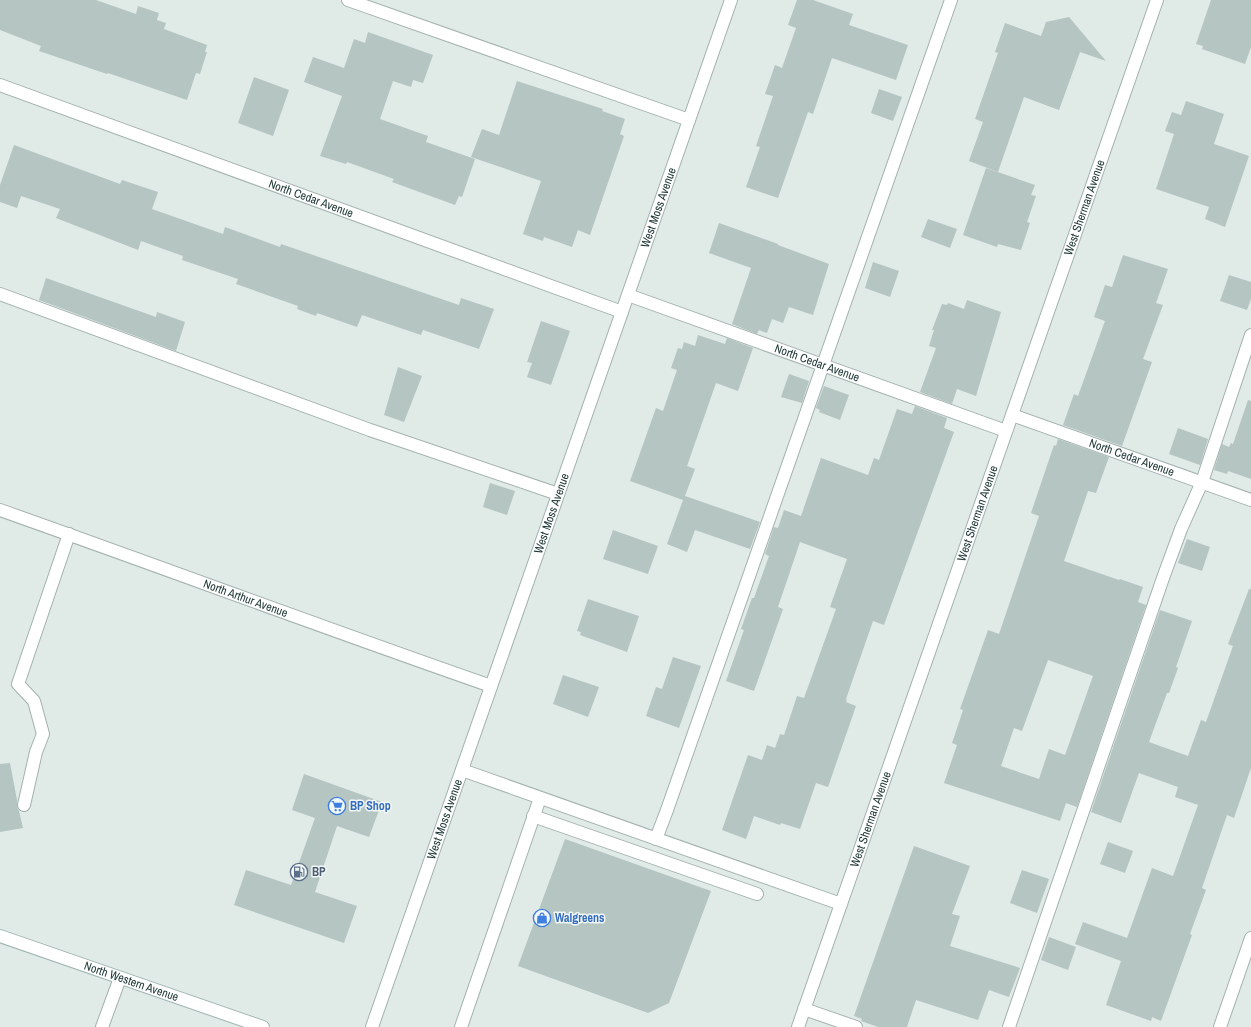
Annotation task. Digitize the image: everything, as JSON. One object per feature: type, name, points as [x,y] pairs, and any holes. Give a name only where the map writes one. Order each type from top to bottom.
[{"type":"street","points":[[348,0],[689,120]]},
{"type":"street","name":"West Moss Avenue","points":[[372,1027],[732,0]]},
{"type":"street","points":[[656,839],[668,810],[951,0]]},
{"type":"street","name":"West Sherman Avenue","points":[[798,1027],[1157,0]]},
{"type":"street","name":"North Cedar Avenue","points":[[0,85],[622,312]]},
{"type":"street","points":[[0,294],[370,430],[558,494]]},
{"type":"street","name":"North Cedar Avenue","points":[[628,295],[1006,431]]},
{"type":"street","points":[[1009,1027],[1164,578],[1182,529],[1202,482],[1251,335]]},
{"type":"street","name":"North Cedar Avenue","points":[[1012,415],[1251,500]]},
{"type":"street","name":"North Arthur Avenue","points":[[0,510],[69,534],[292,617],[491,686]]},
{"type":"street","points":[[24,804],[36,752],[43,734],[34,701],[18,684],[69,534]]},
{"type":"street","points":[[462,770],[841,904]]},
{"type":"street","points":[[461,1027],[540,798]]},
{"type":"street","points":[[533,816],[757,894]]},
{"type":"street","name":"North Western Avenue","points":[[0,936],[263,1027]]},
{"type":"street","points":[[1220,1027],[1251,938]]},
{"type":"street","points":[[102,1027],[120,978]]},
{"type":"street","points":[[804,1009],[856,1027]]},
{"type":"building","points":[[0,0],[96,0],[136,14],[138,6],[159,13],[157,20],[166,23],[164,29],[207,45],[205,52],[207,52],[200,74],[196,73],[187,100],[39,51],[41,46],[0,30]]},
{"type":"building","points":[[797,0],[813,0],[853,14],[849,25],[908,45],[896,80],[832,58],[813,114],[808,112],[778,198],[746,187],[760,147],[756,146],[773,96],[765,94],[775,65],[782,68],[796,28],[788,25]]},
{"type":"building","points":[[1211,0],[1251,0],[1251,47],[1245,64],[1202,49],[1203,46],[1196,44]]},
{"type":"building","points":[[1069,17],[1106,61],[1080,52],[1059,110],[1024,97],[998,172],[969,161],[983,122],[975,119],[998,53],[995,52],[1005,23],[1041,36],[1046,22]]},
{"type":"building","points":[[368,32],[433,55],[423,83],[413,80],[411,87],[393,81],[380,119],[428,136],[426,142],[475,159],[462,197],[459,196],[455,205],[392,182],[394,179],[347,162],[346,164],[320,156],[342,96],[304,82],[313,57],[344,68],[354,39],[365,43]]},
{"type":"building","points":[[254,77],[289,90],[273,136],[238,123]]},
{"type":"building","points":[[517,81],[603,109],[602,111],[625,119],[620,134],[624,136],[590,235],[578,230],[572,247],[544,237],[543,241],[523,234],[541,181],[471,157],[482,129],[499,135]]},
{"type":"building","points":[[879,89],[902,97],[893,121],[871,113]]},
{"type":"building","points":[[1186,101],[1224,114],[1214,144],[1249,156],[1225,227],[1205,219],[1209,207],[1156,189],[1174,134],[1165,131],[1172,112],[1181,115]]},
{"type":"building","points":[[14,145],[120,184],[122,180],[158,192],[152,209],[223,234],[225,227],[280,247],[281,244],[459,305],[461,298],[494,309],[479,349],[423,330],[421,335],[362,315],[357,327],[317,313],[316,316],[297,309],[298,306],[236,284],[238,279],[182,260],[183,256],[141,241],[138,250],[56,218],[60,209],[21,196],[17,208],[0,202],[0,185]]},
{"type":"building","points":[[986,168],[1035,185],[1031,195],[1036,196],[1027,222],[1030,223],[1021,250],[998,244],[997,247],[963,235]]},
{"type":"building","points":[[928,219],[957,229],[950,248],[921,237]]},
{"type":"building","points":[[719,223],[829,264],[813,315],[789,307],[783,323],[772,319],[767,333],[759,330],[757,334],[732,324],[751,268],[709,253]]},
{"type":"building","points":[[1123,255],[1168,269],[1156,303],[1163,305],[1143,359],[1152,362],[1122,446],[1063,425],[1074,394],[1078,396],[1105,321],[1094,317],[1105,285],[1112,287]]},
{"type":"building","points":[[873,262],[899,271],[890,297],[865,288]]},
{"type":"building","points":[[1229,275],[1251,282],[1251,299],[1247,310],[1220,301]]},
{"type":"building","points":[[46,278],[156,317],[157,312],[185,322],[176,351],[39,300]]},
{"type":"building","points":[[967,300],[1001,312],[976,396],[957,389],[952,404],[920,392],[936,348],[929,346],[934,330],[932,330],[942,304],[947,305],[948,303],[964,309]]},
{"type":"building","points":[[541,321],[570,331],[551,385],[527,377],[532,363],[527,362]]},
{"type":"building","points":[[698,335],[725,344],[727,338],[753,348],[738,391],[716,383],[687,466],[695,469],[685,496],[760,522],[750,549],[695,530],[687,552],[667,544],[683,500],[630,481],[656,408],[663,411],[677,370],[671,368],[678,348],[682,349],[684,342],[695,346]]},
{"type":"building","points":[[398,367],[422,376],[404,422],[384,415]]},
{"type":"building","points":[[789,374],[809,381],[802,403],[781,397]]},
{"type":"building","points":[[824,386],[849,395],[840,420],[819,412],[820,410],[816,408]]},
{"type":"building","points":[[1248,400],[1251,401],[1251,479],[1228,471],[1227,474],[1214,470],[1222,444],[1229,447],[1231,443],[1233,444]]},
{"type":"building","points":[[915,406],[947,418],[944,428],[954,432],[884,625],[873,621],[846,699],[846,702],[856,706],[828,787],[816,783],[800,829],[781,823],[780,825],[754,816],[746,839],[722,830],[748,755],[762,760],[767,745],[775,748],[780,734],[784,735],[797,696],[804,698],[836,609],[830,607],[847,559],[800,542],[778,607],[783,609],[754,691],[726,681],[744,630],[741,629],[769,556],[765,554],[774,527],[778,528],[784,510],[801,516],[821,458],[868,475],[874,458],[879,460],[897,409],[912,414]]},
{"type":"building","points":[[1178,428],[1208,439],[1200,465],[1169,454]]},
{"type":"building","points":[[1058,439],[1109,457],[1096,493],[1088,491],[1064,561],[1143,587],[1138,602],[1146,605],[1077,807],[1066,803],[1060,821],[944,783],[957,745],[952,743],[963,710],[960,709],[988,630],[999,634],[1039,516],[1031,513],[1054,445],[1056,446]],"holes":[[[1048,660],[1093,676],[1065,755],[1049,749],[1039,779],[1001,766],[1014,728],[1022,731]]]},
{"type":"building","points":[[490,483],[515,491],[507,515],[483,507]]},
{"type":"building","points":[[613,530],[658,546],[648,574],[603,559]]},
{"type":"building","points":[[1187,539],[1210,547],[1202,571],[1178,563]]},
{"type":"building","points":[[1249,589],[1251,589],[1251,768],[1234,818],[1227,815],[1202,888],[1206,890],[1190,934],[1192,935],[1161,1021],[1152,1017],[1151,1021],[1106,1005],[1121,961],[1075,944],[1083,922],[1127,938],[1152,868],[1173,876],[1198,805],[1175,797],[1178,787],[1139,773],[1121,823],[1091,812],[1160,610],[1192,621],[1176,667],[1178,668],[1149,742],[1188,756],[1201,720],[1206,722],[1233,646],[1228,644]]},
{"type":"building","points":[[588,599],[639,616],[627,652],[580,635],[581,632],[577,631]]},
{"type":"building","points":[[673,657],[701,666],[679,728],[646,716],[656,687],[662,689]]},
{"type":"building","points":[[563,675],[599,687],[588,717],[553,704]]},
{"type":"building","points":[[10,763],[17,807],[23,828],[0,832],[0,764]]},
{"type":"building","points":[[304,774],[382,802],[369,837],[337,826],[315,892],[357,906],[344,943],[234,905],[246,870],[291,885],[315,818],[292,810]]},
{"type":"building","points":[[565,839],[711,891],[669,1003],[648,1013],[518,966]]},
{"type":"building","points":[[1108,842],[1133,851],[1125,873],[1100,864]]},
{"type":"building","points":[[914,846],[970,866],[952,914],[960,916],[950,946],[1020,968],[1009,997],[989,990],[978,1020],[916,1000],[907,1027],[878,1027],[861,1021],[862,1019],[854,1016]]},
{"type":"building","points":[[1022,870],[1049,879],[1037,913],[1010,903]]},
{"type":"building","points":[[1049,937],[1076,947],[1068,970],[1041,960]]},
{"type":"place","name":"BP Shop","points":[[337,806]]},
{"type":"place","name":"BP","points":[[299,872]]},
{"type":"place","name":"Walgreens","points":[[542,918]]}]
